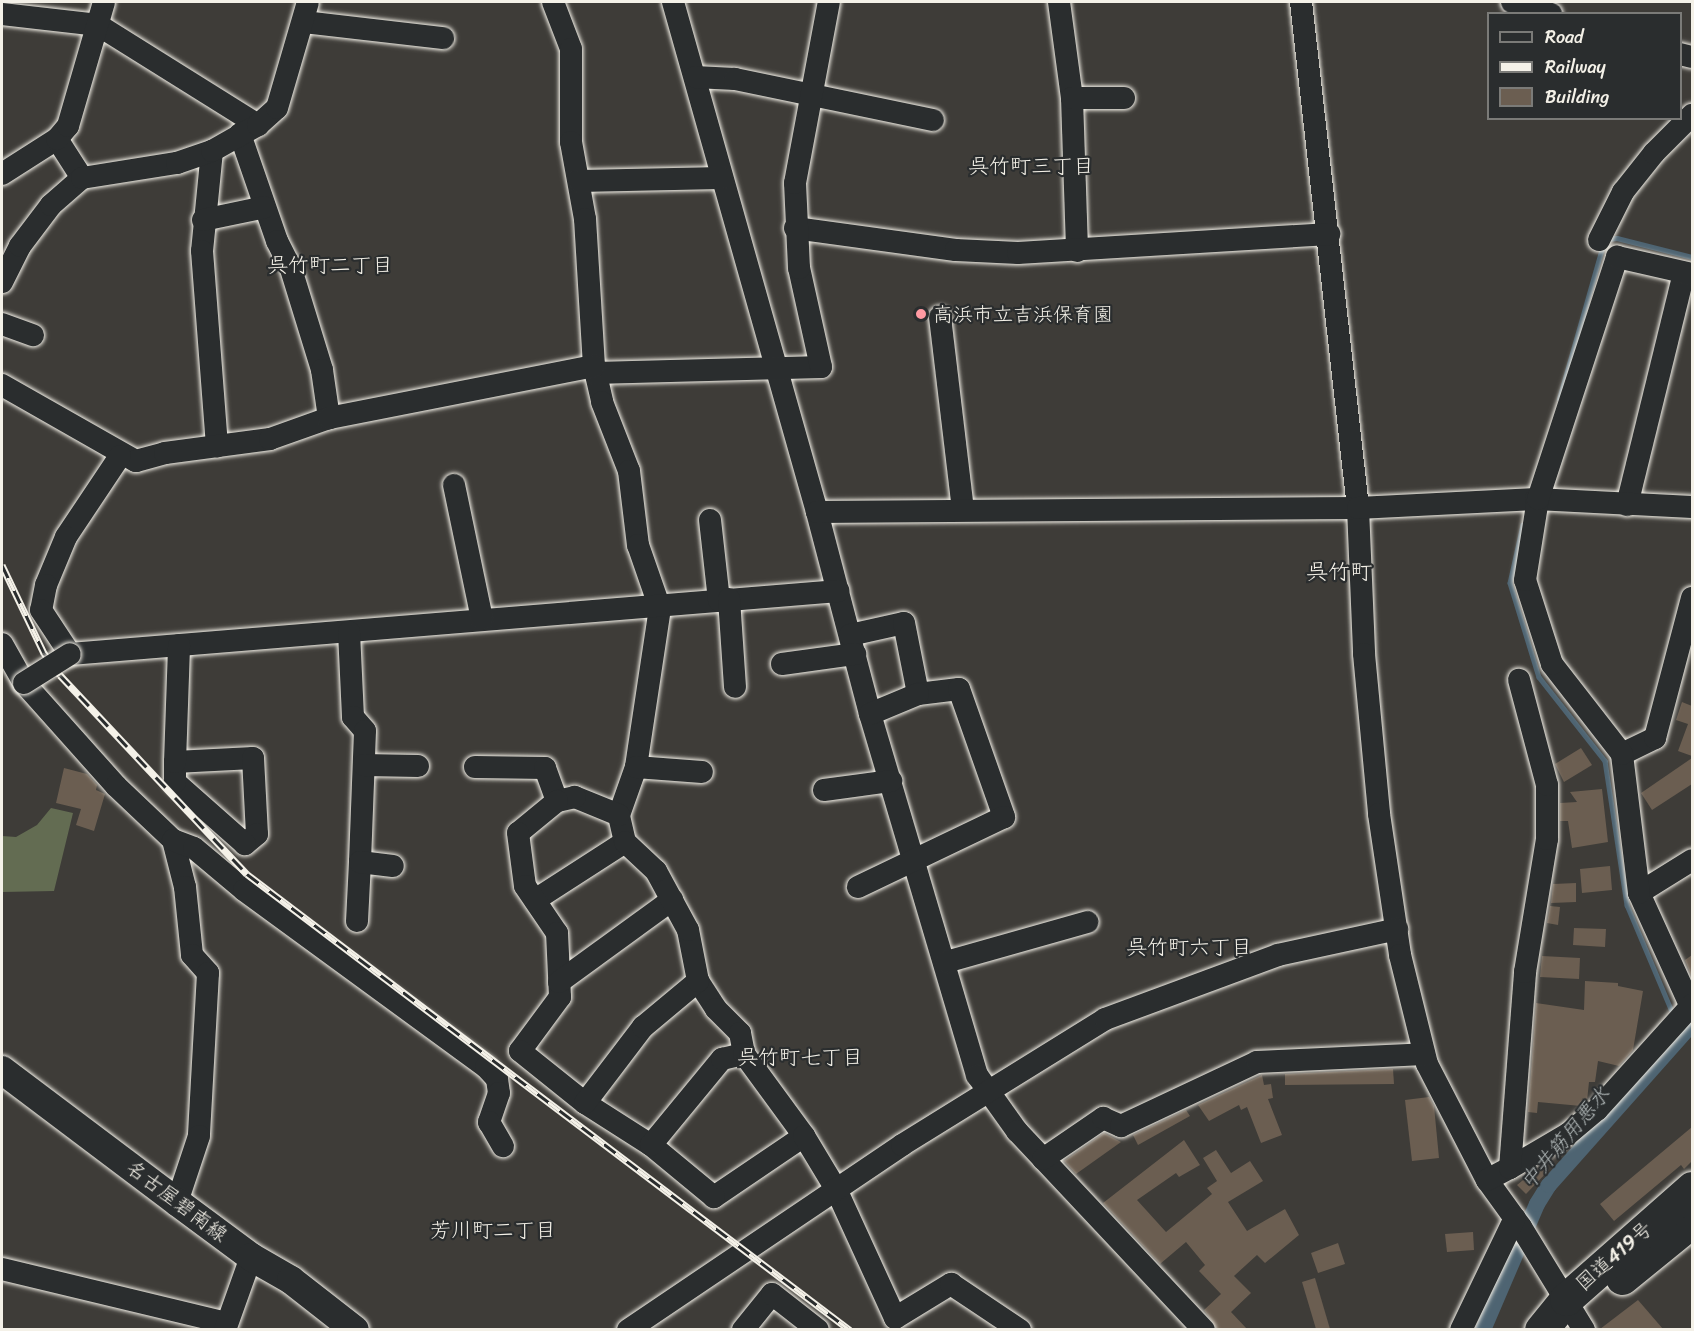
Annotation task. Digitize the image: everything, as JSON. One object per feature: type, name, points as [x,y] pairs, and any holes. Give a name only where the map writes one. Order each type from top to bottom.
[{"type":"highway","name":"国道419号","points":[[1575,1315],[1692,1188]]},
{"type":"highway","name":"国道419号","points":[[1542,1329],[1575,1315],[1692,1221]]},
{"type":"main road","name":"名古屋碧南線","points":[[2,1070],[251,1257],[291,1280],[355,1329]]},
{"type":"street","points":[[2,174],[57,139],[68,126],[104,2]]},
{"type":"street","points":[[553,2],[571,49],[571,142],[585,219],[595,370],[602,402],[629,471],[638,545],[660,608],[636,767],[619,815],[625,843],[656,871],[688,930],[698,981],[716,1009],[740,1033],[744,1054],[804,1136],[836,1189],[895,1318],[951,1284],[1020,1329]]},
{"type":"street","points":[[673,2],[774,368],[817,512],[870,714],[946,962],[977,1075],[1017,1131],[1204,1329]]},
{"type":"street","points":[[2,385],[120,456],[136,461],[165,453],[270,439],[329,418],[595,370],[821,367],[799,268],[795,228],[795,183],[830,2]]},
{"type":"street","points":[[1059,2],[1072,98],[1077,250]]},
{"type":"street","points":[[1301,2],[1329,234],[1358,508],[1365,665],[1379,814],[1400,956],[1424,1054],[1486,1180],[1518,1222],[1575,1315]]},
{"type":"street","points":[[1512,2],[1544,12]]},
{"type":"street","points":[[2,282],[20,246],[51,205],[82,178],[177,163],[212,151],[249,130],[277,108],[306,12],[443,38]]},
{"type":"street","points":[[2,14],[98,25],[249,130],[265,207],[291,269],[322,370],[329,418]]},
{"type":"street","points":[[695,77],[735,79],[933,120]]},
{"type":"street","points":[[1072,98],[1124,99]]},
{"type":"street","points":[[1599,240],[1623,192],[1688,126]]},
{"type":"street","points":[[57,139],[82,178]]},
{"type":"street","points":[[212,151],[202,220],[217,446]]},
{"type":"street","points":[[579,181],[722,178]]},
{"type":"street","points":[[202,220],[265,207]]},
{"type":"street","points":[[795,228],[956,250],[1018,253],[1329,234]]},
{"type":"street","points":[[1486,1180],[1568,1134],[1597,1110],[1692,1006],[1639,893],[1622,754],[1552,664],[1525,580],[1531,499],[1617,257],[1688,274],[1627,505]]},
{"type":"street","points":[[940,317],[963,509]]},
{"type":"street","points":[[2,324],[33,335]]},
{"type":"street","points":[[70,654],[41,610],[46,585],[66,537],[120,456]]},
{"type":"street","points":[[454,485],[482,619]]},
{"type":"street","points":[[817,512],[963,509],[1358,508],[1531,499],[1692,507]]},
{"type":"street","points":[[710,520],[724,599],[735,687]]},
{"type":"street","points":[[24,683],[70,654],[482,619],[660,608],[724,599],[838,591]]},
{"type":"street","points":[[1622,754],[1655,738],[1690,630],[1692,598]]},
{"type":"street","points":[[782,664],[852,645],[904,622],[918,694]]},
{"type":"street","points":[[349,632],[353,717],[365,731],[357,921]]},
{"type":"street","points":[[2,644],[24,683],[116,786],[173,840],[194,848],[244,890],[486,1067],[497,1078],[499,1093],[489,1122],[503,1146]]},
{"type":"street","points":[[175,762],[253,758],[257,834],[245,844],[175,782],[175,762],[179,645]]},
{"type":"street","points":[[1510,1168],[1525,972],[1547,840],[1546,785],[1519,680]]},
{"type":"street","points":[[858,887],[914,857],[1004,818],[959,689],[918,694],[870,714]]},
{"type":"street","points":[[364,765],[418,766]]},
{"type":"street","points":[[475,767],[545,768],[557,801]]},
{"type":"street","points":[[636,767],[702,772]]},
{"type":"street","points":[[824,790],[891,781]]},
{"type":"street","points":[[619,815],[575,797],[557,801],[518,833],[525,886],[556,933],[560,997],[520,1051],[585,1103],[651,1144],[714,1197],[804,1136]]},
{"type":"street","points":[[173,840],[185,887],[192,955],[208,973],[199,1136],[177,1202]]},
{"type":"street","points":[[535,900],[625,843]]},
{"type":"street","points":[[1639,893],[1692,860]]},
{"type":"street","points":[[360,862],[393,866]]},
{"type":"street","points":[[559,982],[672,900]]},
{"type":"street","points":[[946,962],[1087,922]]},
{"type":"street","points":[[628,1329],[836,1189],[1105,1019],[1155,998],[1278,955],[1397,928]]},
{"type":"street","points":[[585,1103],[643,1027],[698,981]]},
{"type":"street","points":[[651,1144],[722,1059],[744,1054]]},
{"type":"street","points":[[1043,1159],[1103,1118],[1121,1126],[1257,1062],[1424,1054]]},
{"type":"street","points":[[1461,1329],[1518,1222]]},
{"type":"street","points":[[2,1269],[222,1325],[251,1257]]},
{"type":"street","points":[[742,1329],[771,1294],[818,1329]]},
{"type":"green space","points":[[51,808],[73,813],[54,891],[2,892],[2,836],[16,837],[37,825]]},
{"type":"building","points":[[1682,702],[1692,706],[1692,756],[1678,751],[1688,724],[1676,720]]},
{"type":"building","points":[[1581,748],[1592,765],[1564,782],[1555,764]]},
{"type":"building","points":[[1692,758],[1692,784],[1652,810],[1641,793]]},
{"type":"building","points":[[64,768],[87,774],[97,785],[96,790],[105,794],[94,831],[76,825],[81,809],[56,803]]},
{"type":"building","points":[[1602,789],[1608,842],[1572,848],[1568,821],[1560,821],[1560,803],[1577,802],[1570,792]]},
{"type":"building","points":[[1610,866],[1612,890],[1582,893],[1580,869]]},
{"type":"building","points":[[1576,883],[1576,902],[1551,903],[1553,884]]},
{"type":"building","points":[[1550,906],[1560,907],[1558,925],[1547,923]]},
{"type":"building","points":[[1574,928],[1606,929],[1605,947],[1573,945]]},
{"type":"building","points":[[1692,955],[1692,978],[1685,960]]},
{"type":"building","points":[[1542,956],[1580,958],[1579,979],[1540,977]]},
{"type":"building","points":[[1585,981],[1618,983],[1618,986],[1643,991],[1633,1050],[1619,1066],[1598,1061],[1595,1082],[1589,1082],[1587,1101],[1581,1106],[1538,1102],[1537,1113],[1528,1112],[1536,1003],[1584,1010]]},
{"type":"building","points":[[1393,1069],[1394,1084],[1285,1085],[1285,1074]]},
{"type":"building","points":[[1262,1075],[1264,1085],[1271,1084],[1273,1098],[1268,1099],[1282,1135],[1261,1143],[1247,1107],[1241,1110],[1239,1105],[1209,1121],[1198,1105]]},
{"type":"building","points":[[1429,1097],[1434,1106],[1439,1158],[1412,1161],[1405,1100]]},
{"type":"building","points":[[1186,1110],[1190,1116],[1138,1145],[1133,1135]]},
{"type":"building","points":[[1692,1127],[1692,1161],[1684,1169],[1681,1165],[1614,1221],[1600,1204]]},
{"type":"building","points":[[1104,1133],[1121,1142],[1076,1174],[1064,1161]]},
{"type":"building","points":[[1184,1140],[1200,1165],[1179,1177],[1176,1173],[1137,1200],[1166,1232],[1212,1194],[1207,1188],[1217,1181],[1203,1158],[1216,1150],[1231,1173],[1250,1161],[1263,1181],[1228,1202],[1247,1231],[1285,1209],[1299,1235],[1265,1263],[1257,1255],[1234,1276],[1251,1293],[1231,1312],[1247,1329],[1217,1329],[1204,1310],[1221,1294],[1199,1271],[1205,1265],[1186,1242],[1160,1264],[1103,1203]]},
{"type":"building","points":[[1543,1164],[1549,1170],[1526,1194],[1517,1185]]},
{"type":"building","points":[[1473,1232],[1474,1250],[1447,1252],[1445,1234]]},
{"type":"building","points":[[1338,1243],[1345,1264],[1318,1273],[1311,1253]]},
{"type":"building","points":[[1315,1278],[1330,1329],[1316,1329],[1302,1282]]},
{"type":"building","points":[[1638,1300],[1663,1329],[1600,1329]]},
{"type":"waterway","points":[[1608,239],[1617,238],[1692,257]]},
{"type":"waterway","points":[[1559,399],[1603,245]]},
{"type":"waterway","points":[[1523,525],[1510,583],[1539,677],[1605,761],[1627,905],[1671,1009]]},
{"type":"waterway","name":"中井筋用悪水","points":[[1483,1330],[1537,1204],[1549,1185],[1692,1024]]},
{"type":"railway","points":[[2,565],[44,653],[60,675],[247,874],[850,1330]]},
{"type":"place","name":"高浜市立吉浜保育園","points":[[921,314]]},
{"type":"district","name":"呉竹町三丁目","points":[[1031,166]]},
{"type":"district","name":"呉竹町二丁目","points":[[330,265]]},
{"type":"district","name":"呉竹町","points":[[1339,572]]},
{"type":"district","name":"呉竹町六丁目","points":[[1189,947]]},
{"type":"district","name":"呉竹町七丁目","points":[[800,1057]]},
{"type":"district","name":"芳川町二丁目","points":[[493,1230]]}]
